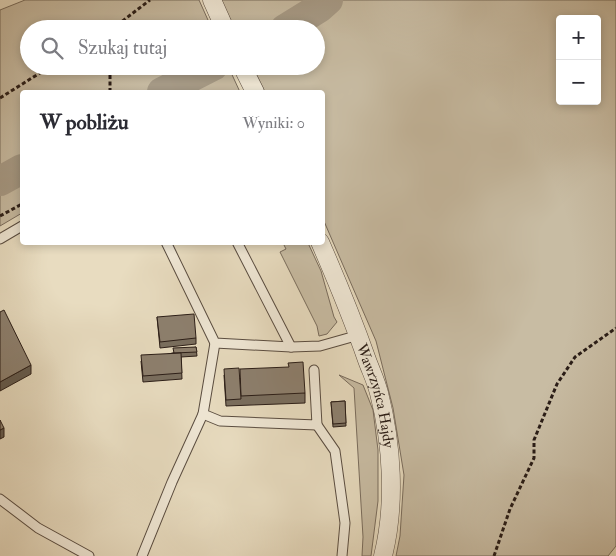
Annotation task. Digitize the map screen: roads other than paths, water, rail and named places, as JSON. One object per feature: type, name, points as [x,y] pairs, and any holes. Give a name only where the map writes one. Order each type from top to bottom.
[{"type":"street","points":[[212,0],[221,20]]},
{"type":"street","points":[[246,75],[254,90]]},
{"type":"street","name":"Wawrzyńca Hajdy","points":[[321,245],[359,335],[378,392],[389,463],[390,502],[386,545],[383,556]]},
{"type":"lane","points":[[0,238],[20,227]]},
{"type":"lane","points":[[142,556],[172,482],[203,414],[215,343],[167,245]]},
{"type":"lane","points":[[239,245],[291,347]]},
{"type":"lane","points":[[215,343],[291,347],[320,346],[359,335]]},
{"type":"lane","points":[[314,370],[317,425],[335,451],[345,523],[342,556]]},
{"type":"lane","points":[[203,414],[220,421],[317,425]]},
{"type":"lane","points":[[0,499],[38,528],[89,556]]},
{"type":"waterway","points":[[300,20],[328,0]]},
{"type":"waterway","points":[[166,90],[195,75]]},
{"type":"waterway","points":[[0,181],[20,170]]}]
